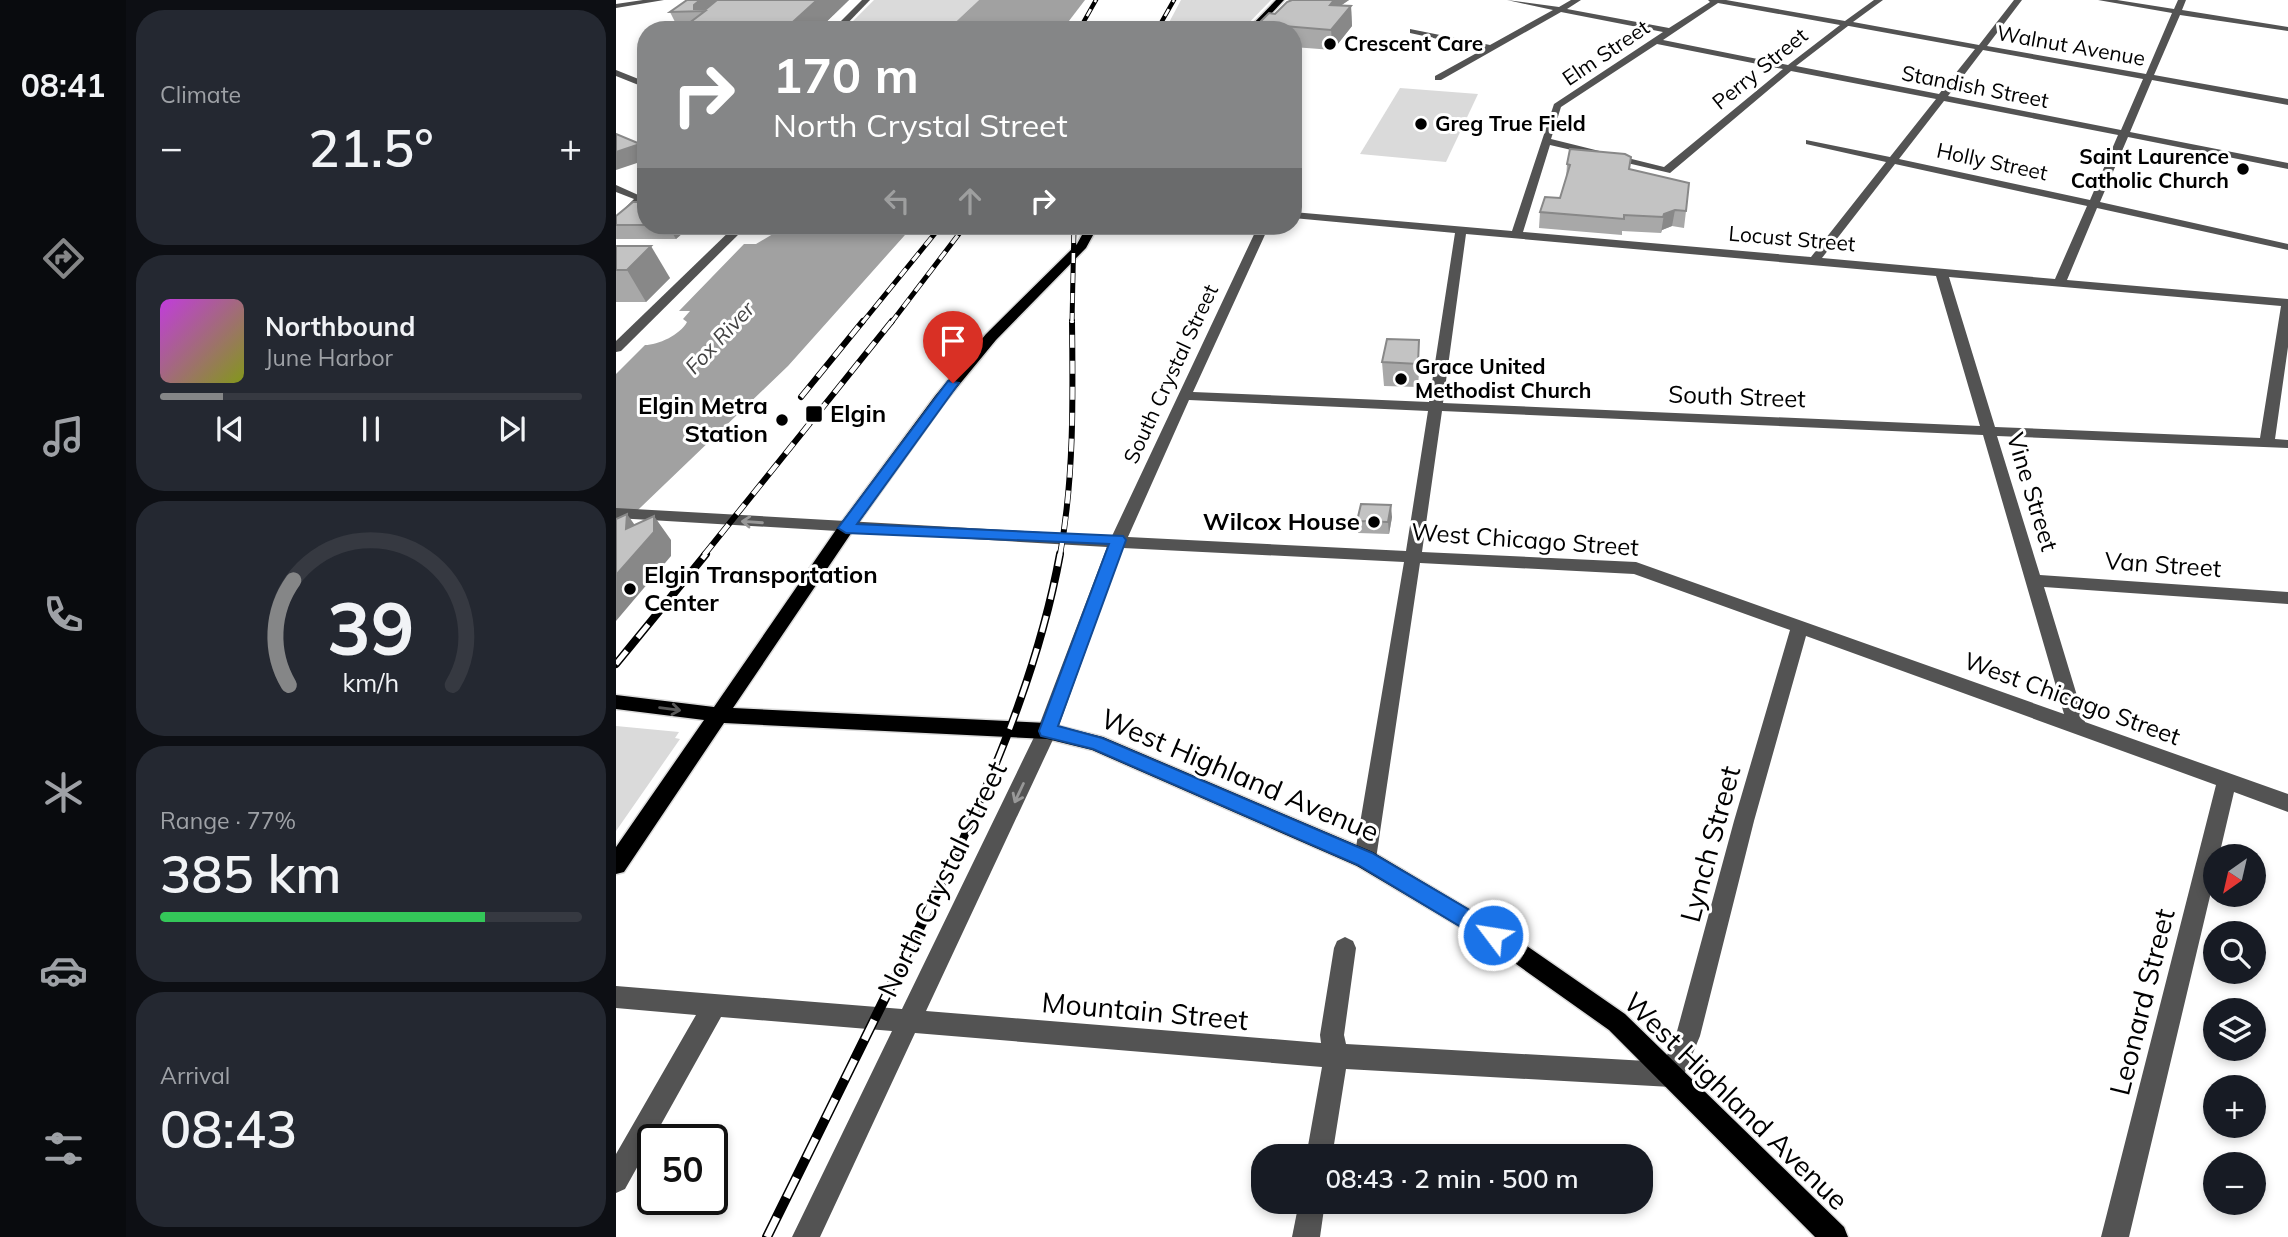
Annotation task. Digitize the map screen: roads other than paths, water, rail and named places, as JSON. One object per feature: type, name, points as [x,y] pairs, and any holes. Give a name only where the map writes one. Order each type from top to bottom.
[{"type":"main road","points":[[1260,21],[1280,0]]},
{"type":"main road","points":[[616,865],[846,528],[965,368],[1082,246],[1088,235]]},
{"type":"main road","name":"West Highland Avenue","points":[[616,702],[720,715],[1047,731],[1096,743],[1365,859],[1493,935],[1617,1022],[1835,1237]]},
{"type":"street","points":[[616,6],[660,0]]},
{"type":"street","points":[[845,21],[866,0]]},
{"type":"street","points":[[1511,0],[1670,31]]},
{"type":"street","points":[[1438,78],[1577,0]]},
{"type":"street","name":"Walnut Avenue","points":[[1714,0],[1743,2],[1980,48],[2288,102]]},
{"type":"street","name":"Elm Street","points":[[1516,235],[1557,106],[1714,0]]},
{"type":"street","name":"Perry Street","points":[[1547,141],[1666,171],[1790,68],[1879,0]]},
{"type":"street","points":[[1814,261],[2018,0]]},
{"type":"street","points":[[2102,0],[2288,29]]},
{"type":"street","points":[[2060,282],[2182,0]]},
{"type":"street","points":[[1413,31],[1491,48]]},
{"type":"street","name":"Standish Street","points":[[1655,41],[2288,166]]},
{"type":"street","points":[[616,74],[637,82]]},
{"type":"street","points":[[633,80],[637,79]]},
{"type":"street","name":"Holly Street","points":[[1810,142],[2288,247]]},
{"type":"street","points":[[616,188],[637,197]]},
{"type":"street","points":[[616,198],[637,191]]},
{"type":"street","points":[[616,223],[637,204]]},
{"type":"street","name":"Locust Street","points":[[1302,216],[2288,303]]},
{"type":"street","points":[[1365,859],[1415,556],[1433,407],[1461,230]]},
{"type":"street","points":[[616,348],[732,235]]},
{"type":"street","name":"South Crystal Street","points":[[1118,540],[1259,235]]},
{"type":"street","name":"Vine Street","points":[[1941,271],[2036,581],[2077,727]]},
{"type":"street","points":[[2267,443],[2288,303]]},
{"type":"street","name":"South Street","points":[[1184,396],[2288,444]]},
{"type":"street","name":"West Chicago Street","points":[[616,513],[846,528],[1636,568],[2288,803]]},
{"type":"street","name":"North Crystal Street","points":[[806,1237],[1047,731],[1118,540]]},
{"type":"street","name":"Van Street","points":[[2036,581],[2288,598]]},
{"type":"street","name":"Lynch Street","points":[[1671,1075],[1688,1036],[1744,821],[1800,626]]},
{"type":"street","name":"Leonard Street","points":[[2115,1237],[2227,780]]},
{"type":"street","points":[[1321,1144],[1336,1056],[1332,1035],[1345,948]]},
{"type":"street","name":"Mountain Street","points":[[616,997],[1336,1056],[1671,1075]]},
{"type":"street","points":[[616,1180],[715,1004]]},
{"type":"street","points":[[1306,1237],[1310,1214]]},
{"type":"water","points":[[979,0],[1085,0],[1069,21],[957,21]]},
{"type":"water","name":"Fox River","points":[[771,235],[905,235],[788,366],[616,531],[616,374],[645,345],[662,341],[684,327],[687,322],[683,319],[690,311],[679,311],[744,244],[756,244]]},
{"type":"railway","points":[[1084,21],[1096,0]]},
{"type":"railway","points":[[1162,21],[1174,0]]},
{"type":"railway","points":[[862,323],[934,235]]},
{"type":"railway","points":[[891,323],[958,235]]},
{"type":"railway","points":[[1072,323],[1074,235]]},
{"type":"railway","points":[[801,397],[863,321]]},
{"type":"railway","points":[[704,555],[892,321]]},
{"type":"railway","points":[[1060,555],[1070,468],[1072,323]]},
{"type":"railway","points":[[616,664],[706,554]]},
{"type":"railway","points":[[956,854],[1018,707],[1042,631],[1060,554]]},
{"type":"railway","points":[[767,1237],[957,852]]},
{"type":"place","name":"Crescent Care","points":[[1330,44]]},
{"type":"place","name":"Greg True Field","points":[[1421,124]]},
{"type":"place","name":"Saint Laurence Catholic Church","points":[[2243,169]]},
{"type":"place","name":"Grace United Methodist Church","points":[[1401,379]]},
{"type":"place","name":"Elgin","points":[[814,414]]},
{"type":"place","name":"Elgin Metra Station","points":[[782,420]]},
{"type":"place","name":"Wilcox House","points":[[1374,522]]},
{"type":"place","name":"Elgin Transportation Center","points":[[630,589]]}]
